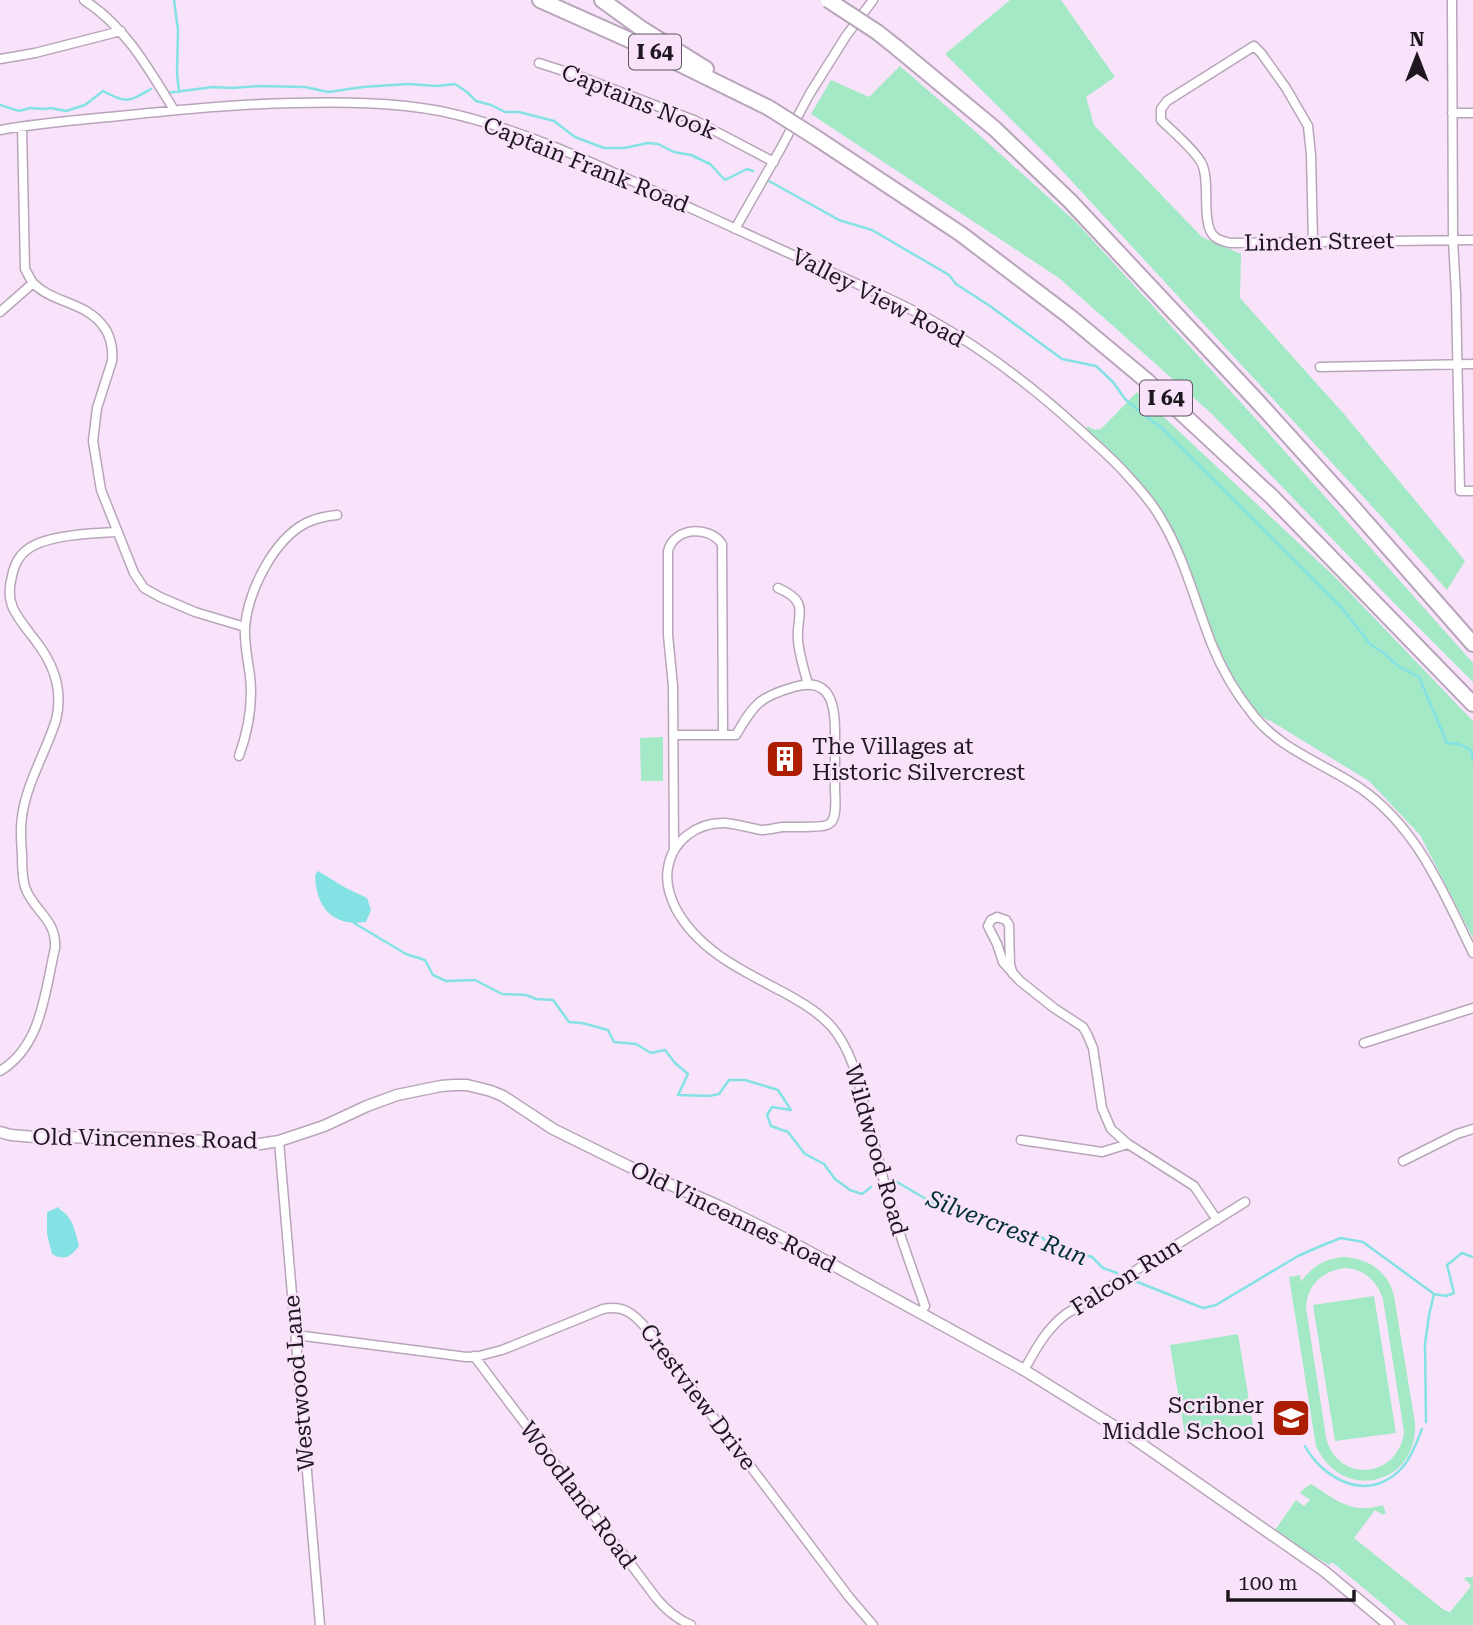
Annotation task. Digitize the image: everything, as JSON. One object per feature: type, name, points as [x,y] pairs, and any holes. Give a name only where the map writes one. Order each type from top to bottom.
[{"type":"highway","name":"I 64","points":[[540,0],[643,46],[769,108],[961,233],[1060,309],[1147,381],[1221,448],[1473,704]]},
{"type":"highway","points":[[602,0],[642,29],[769,108]]},
{"type":"highway","name":"I 64","points":[[828,0],[896,47],[995,129],[1037,168],[1344,498],[1473,644]]},
{"type":"highway","points":[[836,0],[877,32]]},
{"type":"street","points":[[84,0],[104,14],[121,31],[174,110]]},
{"type":"street","points":[[735,229],[809,95],[846,36],[873,0]]},
{"type":"street","points":[[1452,0],[1453,240],[1460,491],[1473,491]]},
{"type":"street","points":[[0,59],[121,31]]},
{"type":"street","name":"Linden Street","points":[[1312,242],[1308,126],[1286,89],[1254,46],[1167,102],[1161,109],[1161,120],[1200,159],[1207,187],[1208,226],[1215,238],[1230,243],[1312,242],[1453,240],[1473,240]]},
{"type":"street","name":"Captains Nook","points":[[540,64],[686,116],[774,162]]},
{"type":"street","name":"Captain Frank Road","points":[[1,128],[262,104],[388,104],[439,111],[488,123],[535,139],[735,229]]},
{"type":"street","points":[[1452,113],[1473,113]]},
{"type":"street","points":[[22,127],[25,269],[33,283],[47,294],[88,311],[100,321],[110,340],[112,361],[97,408],[93,441],[101,490],[134,573],[144,588],[160,597],[195,612],[245,627]]},
{"type":"street","name":"Valley View Road","points":[[735,229],[885,297],[946,329],[1025,384],[1111,458],[1158,514],[1183,564],[1217,657],[1254,716],[1273,735],[1295,750],[1363,789],[1393,816],[1418,846],[1473,953]]},
{"type":"street","points":[[0,312],[33,283]]},
{"type":"street","points":[[1320,367],[1473,364]]},
{"type":"street","points":[[239,756],[249,713],[250,680],[245,627],[261,573],[275,551],[303,524],[317,518],[337,516]]},
{"type":"street","points":[[0,1071],[18,1057],[36,1028],[56,940],[51,924],[30,897],[23,883],[21,826],[30,788],[56,720],[59,692],[55,674],[14,609],[10,595],[11,580],[23,554],[40,542],[117,532]]},
{"type":"street","points":[[674,851],[673,686],[668,635],[668,551],[669,544],[679,534],[704,532],[718,538],[722,544],[723,735]]},
{"type":"street","points":[[778,588],[789,592],[798,603],[801,614],[798,642],[808,684]]},
{"type":"street","points":[[673,735],[736,735],[754,705],[761,699],[808,684],[824,691],[834,706],[834,820],[822,826],[767,830],[721,823],[690,833],[674,851]]},
{"type":"street","name":"Wildwood Road","points":[[674,851],[667,874],[670,894],[680,915],[694,934],[725,960],[809,1007],[831,1026],[844,1045],[857,1077],[885,1185],[925,1306],[921,1312]]},
{"type":"street","points":[[1013,974],[1010,965],[1009,925],[1006,920],[998,917],[989,922],[989,929],[1003,962],[1013,974],[1020,981],[1083,1027],[1087,1034],[1093,1048],[1104,1116],[1111,1129],[1128,1144],[1194,1186],[1217,1220]]},
{"type":"street","points":[[1364,1043],[1473,1008]]},
{"type":"street","name":"Old Vincennes Road","points":[[0,1132],[36,1137],[150,1138],[260,1144],[279,1141],[324,1126],[397,1095],[441,1086],[480,1087],[503,1096],[553,1129],[784,1238],[1024,1370],[1130,1436],[1324,1571],[1389,1625]]},
{"type":"street","points":[[1403,1161],[1457,1134],[1473,1129]]},
{"type":"street","points":[[1021,1140],[1102,1152],[1128,1144]]},
{"type":"street","name":"Westwood Lane","points":[[279,1141],[320,1625]]},
{"type":"street","name":"Falcon Run","points":[[1024,1370],[1055,1322],[1245,1202]]},
{"type":"street","name":"Crestview Drive","points":[[296,1335],[456,1356],[474,1356],[502,1350],[603,1309],[620,1308],[635,1315],[844,1591],[873,1625]]},
{"type":"street","name":"Woodland Road","points":[[474,1356],[657,1600],[672,1615],[691,1625]]},
{"type":"shaded area","points":[[1010,0],[1061,0],[1115,77],[1086,97],[1094,125],[1202,237],[1241,254],[1240,298],[1344,414],[1465,561],[1447,590],[1053,161],[945,54]]},
{"type":"shaded area","points":[[900,66],[1077,223],[1473,663],[1473,682],[1212,414],[1059,278],[811,114],[831,80],[869,97]]},
{"type":"shaded area","points":[[1137,392],[1335,577],[1473,721],[1473,938],[1420,835],[1369,781],[1268,721],[1252,709],[1242,695],[1220,656],[1182,555],[1115,458],[1086,430],[1087,426],[1095,430],[1101,429]]},
{"type":"shaded area","points":[[663,737],[663,781],[641,781],[640,738]]},
{"type":"shaded area","points":[[318,871],[367,898],[371,910],[366,922],[344,921],[328,912],[316,886],[315,875]]},
{"type":"shaded area","points":[[59,1207],[70,1220],[79,1246],[64,1257],[52,1254],[47,1234],[47,1212]]},
{"type":"shaded area","points":[[1344,1257],[1362,1260],[1376,1268],[1391,1287],[1415,1423],[1413,1444],[1404,1461],[1392,1473],[1376,1480],[1360,1480],[1343,1475],[1328,1464],[1316,1446],[1289,1277],[1300,1275],[1301,1282],[1319,1264]],"holes":[[[1352,1269],[1369,1277],[1383,1299],[1404,1432],[1399,1448],[1391,1459],[1380,1467],[1367,1470],[1342,1463],[1332,1452],[1326,1437],[1306,1308],[1309,1292],[1317,1280],[1329,1272]]]},
{"type":"shaded area","points":[[1374,1296],[1396,1433],[1335,1441],[1313,1305]]},
{"type":"shaded area","points":[[1238,1334],[1253,1425],[1185,1435],[1170,1345]]},
{"type":"shaded area","points":[[1311,1484],[1353,1507],[1372,1508],[1383,1505],[1386,1513],[1383,1515],[1375,1510],[1354,1538],[1444,1610],[1450,1612],[1471,1585],[1464,1579],[1473,1577],[1473,1625],[1408,1625],[1332,1562],[1329,1565],[1275,1530],[1296,1500],[1304,1506],[1310,1500],[1300,1493]]},
{"type":"waterway","points":[[174,0],[178,30],[179,92]]},
{"type":"waterway","points":[[167,93],[213,87],[305,87],[328,92],[408,84],[455,84],[476,101],[505,112],[519,112],[554,121],[575,137],[604,148],[658,144],[710,164],[725,180],[747,169],[753,171]]},
{"type":"waterway","points":[[0,105],[19,111],[30,108],[66,111],[85,105],[103,91],[127,100],[151,89]]},
{"type":"waterway","points":[[769,181],[839,220],[872,230],[949,275],[956,284],[1062,359],[1096,366],[1113,382],[1125,399],[1163,429],[1341,607],[1370,644],[1398,666],[1419,677],[1447,743],[1459,744],[1471,750],[1473,760]]},
{"type":"waterway","name":"Silvercrest Run","points":[[354,923],[406,954],[425,960],[433,975],[446,981],[475,980],[502,994],[553,1000],[569,1022],[608,1030],[614,1042],[636,1044],[651,1053],[665,1050],[688,1074],[678,1095],[719,1094],[729,1080],[745,1080],[778,1090],[791,1110],[772,1107],[767,1115],[771,1126],[788,1132],[805,1154],[824,1164],[835,1179],[850,1190],[862,1194],[871,1187]]},
{"type":"waterway","name":"Silvercrest Run","points":[[897,1182],[931,1202],[996,1220],[1040,1236],[1051,1245],[1092,1257],[1103,1268],[1117,1273]]},
{"type":"waterway","name":"Silvercrest Run","points":[[1135,1281],[1203,1308],[1216,1305],[1298,1256],[1341,1238],[1363,1242],[1434,1294],[1446,1296],[1454,1293],[1447,1265],[1462,1253],[1473,1257]]},
{"type":"waterway","points":[[1426,1422],[1425,1344],[1434,1294]]},
{"type":"waterway","points":[[1305,1446],[1312,1457],[1331,1475],[1355,1485],[1368,1486],[1381,1483],[1399,1472],[1411,1455],[1422,1429]]},
{"type":"place","name":"The Villages at Historic Silvercrest","points":[[785,759]]},
{"type":"place","name":"Scribner Middle School","points":[[1291,1418]]}]
